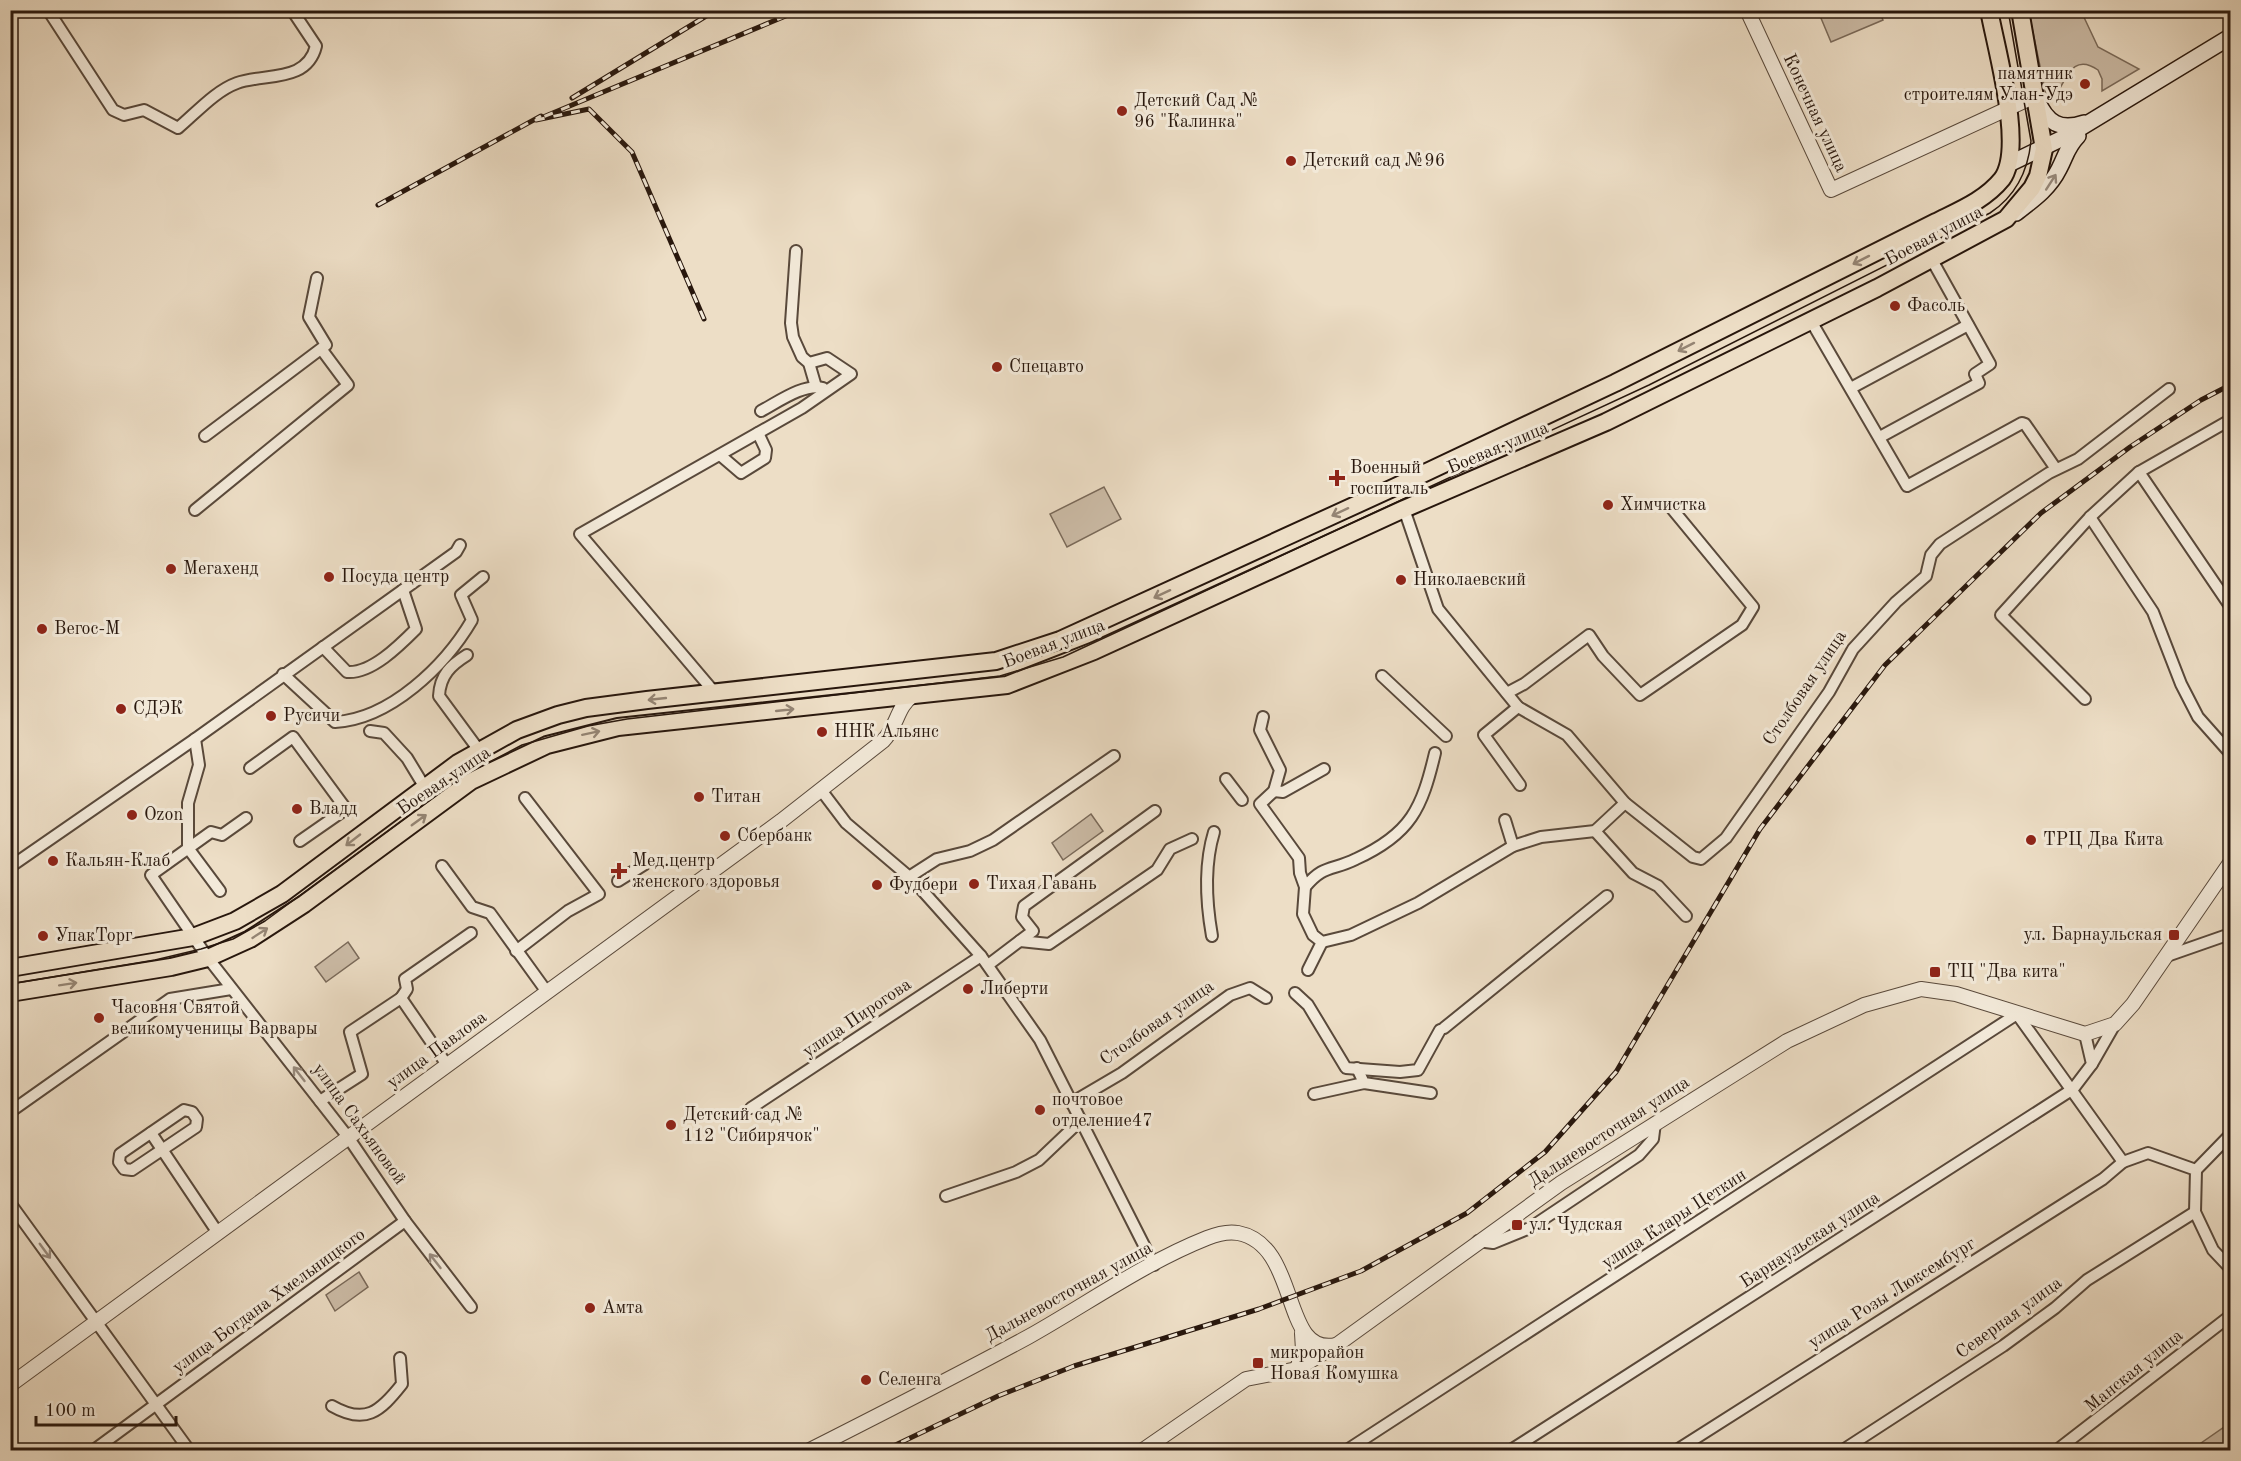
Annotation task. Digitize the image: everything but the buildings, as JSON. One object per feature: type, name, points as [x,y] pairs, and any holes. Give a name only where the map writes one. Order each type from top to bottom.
[{"type":"main road","points":[[1989,10],[2008,108],[2012,152],[2005,171]]},
{"type":"main road","points":[[2020,10],[2044,149]]},
{"type":"main road","points":[[2005,171],[2230,37]]},
{"type":"main road","points":[[2035,96],[2042,112],[2052,122],[2070,128],[2092,121]]},
{"type":"main road","points":[[2007,219],[2044,193],[2060,168],[2066,147],[2092,121]]},
{"type":"main road","name":"Боевая улица","points":[[10,993],[171,967],[208,958],[250,939],[304,904],[471,781],[547,745],[618,727],[1007,685],[1050,669],[1606,422],[1932,260],[2007,219],[2032,188],[2038,176],[2044,149]]},
{"type":"main road","name":"Боевая улица","points":[[10,968],[193,938],[235,921],[282,894],[424,786],[478,749],[517,730],[585,708],[996,661],[1026,652],[1093,625],[1395,487],[1614,383],[1981,199],[2005,171]]},
{"type":"main road","name":"Столбовая улица","points":[[1395,487],[1404,510]]},
{"type":"main road","points":[[10,962],[32,966]]},
{"type":"street","points":[[48,10],[113,110],[124,115],[144,110],[177,128],[225,90],[238,83],[291,73],[305,66],[316,46],[292,10]]},
{"type":"street","name":"Конечная улица","points":[[1747,10],[1831,190],[2035,96]]},
{"type":"street","points":[[796,251],[791,323],[797,347],[802,357],[809,363],[816,387]]},
{"type":"street","points":[[1880,437],[1979,383],[1975,374],[1990,364],[1932,260]]},
{"type":"street","points":[[205,436],[326,345],[309,317],[317,278]]},
{"type":"street","points":[[1811,321],[1907,486],[2022,423],[2025,424],[2056,469]]},
{"type":"street","points":[[1851,388],[1968,325]]},
{"type":"street","points":[[195,510],[348,385],[322,350]]},
{"type":"street","points":[[715,693],[580,534],[758,433],[851,375],[827,358],[809,363]]},
{"type":"street","points":[[761,411],[793,394],[816,387],[829,390]]},
{"type":"street","name":"Столбовая улица","points":[[1404,510],[1438,609],[1518,707],[1567,735],[1625,803],[1694,857],[1701,859],[1726,837],[1829,693],[1852,649],[1896,602],[1926,576],[1934,551],[2056,469],[2078,459],[2169,389]]},
{"type":"street","points":[[2085,699],[2001,615],[2090,516],[2139,472],[2230,422]]},
{"type":"street","points":[[720,454],[741,473],[765,458],[766,450],[758,433]]},
{"type":"street","points":[[2139,472],[2230,606]]},
{"type":"street","points":[[1507,693],[1524,684],[1589,635],[1603,656],[1640,695],[1742,625],[1753,607],[1669,505]]},
{"type":"street","points":[[2090,516],[2153,612],[2181,684],[2198,717],[2230,753]]},
{"type":"street","points":[[10,867],[195,739],[456,552],[460,545]]},
{"type":"street","points":[[284,674],[334,722],[349,721],[378,710],[409,693],[462,638],[472,620],[461,595],[483,577]]},
{"type":"street","points":[[323,647],[347,672],[359,673],[400,645],[416,629],[403,590]]},
{"type":"street","points":[[467,655],[452,665],[445,674],[439,696],[478,749]]},
{"type":"street","points":[[1382,676],[1446,736]]},
{"type":"street","name":"улица Павлова","points":[[10,1385],[821,790],[883,741],[896,725],[902,705],[912,696]]},
{"type":"street","name":"улица Павлова","points":[[877,700],[890,706],[894,714],[890,732],[883,741]]},
{"type":"street","points":[[1518,707],[1484,735],[1520,785]]},
{"type":"street","points":[[1263,717],[1260,730],[1280,770],[1274,791],[1260,804],[1299,858],[1305,887],[1303,914],[1313,935],[1322,942]]},
{"type":"street","points":[[370,731],[384,733],[407,758],[424,786]]},
{"type":"street","points":[[250,768],[293,736],[346,809],[300,841]]},
{"type":"street","points":[[195,739],[199,765],[188,803],[188,848],[220,891]]},
{"type":"street","points":[[1305,887],[1317,872],[1356,860],[1408,825],[1425,794],[1435,753]]},
{"type":"street","points":[[909,877],[937,859],[970,851],[993,840],[1114,756]]},
{"type":"street","points":[[1274,791],[1283,792],[1324,769]]},
{"type":"street","points":[[1226,779],[1242,800]]},
{"type":"street","points":[[821,790],[846,824],[909,877],[988,965],[1040,1040],[1154,1265]]},
{"type":"street","points":[[516,951],[568,911],[599,894],[525,798]]},
{"type":"street","points":[[1308,970],[1322,942],[1351,935],[1418,903],[1513,846],[1541,837],[1595,831],[1625,803]]},
{"type":"street","points":[[988,965],[1033,931],[1022,917],[1024,906],[1155,811]]},
{"type":"street","points":[[188,848],[211,832],[222,835],[246,818]]},
{"type":"street","points":[[1505,820],[1513,846]]},
{"type":"street","points":[[1595,831],[1633,873],[1658,886],[1686,916]]},
{"type":"street","points":[[1212,936],[1207,883],[1210,846],[1214,832]]},
{"type":"street","points":[[1020,941],[1048,944],[1157,870],[1170,849],[1192,839]]},
{"type":"street","name":"улица Сахьяновой","points":[[188,848],[151,875],[193,938],[348,1137],[405,1221],[471,1307]]},
{"type":"street","points":[[2017,1014],[2085,1034],[2115,1024],[2133,1004],[2167,957],[2230,863]]},
{"type":"street","points":[[618,882],[645,864]]},
{"type":"street","points":[[442,866],[472,907],[490,913],[547,992]]},
{"type":"street","points":[[1295,993],[1308,1005],[1346,1068],[1400,1072],[1418,1070],[1442,1029],[1607,897]]},
{"type":"street","points":[[320,1101],[362,1074],[350,1032],[400,998],[407,989],[405,978],[471,933]]},
{"type":"street","points":[[2167,957],[2230,934]]},
{"type":"street","name":"улица Пирогова","points":[[751,1108],[981,956]]},
{"type":"street","name":"Столбовая улица","points":[[1071,1103],[1122,1073],[1230,995],[1250,988],[1266,998]]},
{"type":"street","points":[[10,1112],[170,999],[231,989]]},
{"type":"street","name":"Дальневосточная улица","points":[[1143,1450],[1246,1379],[1297,1369],[1338,1344],[1561,1183],[1787,1041],[1864,1005],[1921,989],[1956,994],[2017,1014]]},
{"type":"street","points":[[400,998],[447,1065]]},
{"type":"street","points":[[2017,1014],[2073,1089],[2123,1162],[2148,1153],[2196,1170]]},
{"type":"street","name":"улица Клары Цеткин","points":[[1347,1450],[2017,1014]]},
{"type":"street","name":"Барнаульская улица","points":[[1511,1450],[2073,1089],[2092,1064],[2115,1024]]},
{"type":"street","points":[[2085,1034],[2092,1064]]},
{"type":"street","points":[[1357,1068],[1364,1083]]},
{"type":"street","points":[[1314,1094],[1364,1083],[1431,1093]]},
{"type":"street","points":[[184,1110],[192,1112],[197,1119],[196,1127],[162,1150],[132,1170],[124,1169],[119,1162],[120,1154],[184,1110]]},
{"type":"street","points":[[946,1196],[1016,1172],[1040,1160],[1080,1121]]},
{"type":"street","points":[[1478,1241],[1493,1243],[1530,1228],[1639,1155],[1653,1139],[1654,1123]]},
{"type":"street","points":[[151,1133],[218,1233]]},
{"type":"street","points":[[2230,1135],[2196,1170],[2195,1212],[2213,1250],[2230,1268]]},
{"type":"street","name":"улица Розы Люксембург","points":[[1677,1450],[2103,1179],[2123,1162]]},
{"type":"street","points":[[10,1203],[189,1450]]},
{"type":"street","name":"Северная улица","points":[[1843,1450],[2003,1346],[2055,1308],[2087,1280],[2195,1212]]},
{"type":"street","name":"улица Богдана Хмельницкого","points":[[94,1450],[405,1221]]},
{"type":"street","name":"Дальневосточная улица","points":[[810,1450],[1028,1337],[1154,1265],[1223,1233],[1250,1236],[1263,1245],[1273,1258],[1291,1299],[1302,1333],[1303,1350],[1297,1369]]},
{"type":"street","name":"Манская улица","points":[[2057,1450],[2230,1316]]},
{"type":"street","points":[[1302,1333],[1313,1344],[1326,1347],[1338,1344]]},
{"type":"street","points":[[332,1406],[350,1416],[367,1415],[391,1398],[402,1384],[400,1358]]},
{"type":"shaded area","points":[[1818,11],[1879,11],[1883,20],[1831,42]]},
{"type":"shaded area","points":[[2032,11],[2081,11],[2098,47],[2139,69],[2102,91],[2102,79],[2098,70],[2080,64],[2068,74],[2050,102],[2046,95],[2030,18]]},
{"type":"shaded area","points":[[1104,487],[1121,519],[1067,547],[1050,514]]},
{"type":"shaded area","points":[[1091,814],[1103,831],[1063,860],[1052,843]]},
{"type":"shaded area","points":[[348,942],[359,958],[326,982],[315,967]]},
{"type":"shaded area","points":[[359,1272],[368,1287],[335,1311],[326,1295]]},
{"type":"shaded area","points":[[2230,1423],[2230,1450],[2191,1450]]},
{"type":"tram line","points":[[10,984],[155,960],[233,939],[265,921],[463,776],[522,745],[588,726],[627,719],[1000,676],[1063,657],[1649,385],[1990,213],[2007,199],[2024,172],[2031,141],[2008,10]]},
{"type":"railway","points":[[572,98],[716,10]]},
{"type":"railway","points":[[704,319],[632,152],[589,109],[536,120],[800,10]]},
{"type":"railway","points":[[378,205],[541,116]]},
{"type":"railway","points":[[885,1450],[998,1396],[1074,1366],[1259,1309],[1361,1271],[1467,1213],[1545,1152],[1616,1072],[1760,829],[1885,665],[2041,513],[2130,447],[2201,400],[2230,385]]},
{"type":"place","name":"памятник строителям Улан-Удэ","points":[[2085,84]]},
{"type":"place","name":"Детский Сад № 96 \"Калинка\"","points":[[1122,111]]},
{"type":"place","name":"Детский сад №96","points":[[1291,161]]},
{"type":"place","name":"Фасоль","points":[[1895,306]]},
{"type":"place","name":"Спецавто","points":[[997,367]]},
{"type":"place","name":"Военный госпиталь","points":[[1337,478]]},
{"type":"place","name":"Химчистка","points":[[1608,505]]},
{"type":"place","name":"Мегахенд","points":[[171,569]]},
{"type":"place","name":"Посуда центр","points":[[329,577]]},
{"type":"place","name":"Николаевский","points":[[1401,580]]},
{"type":"place","name":"Вегос-М","points":[[42,629]]},
{"type":"place","name":"СДЭК","points":[[121,709]]},
{"type":"place","name":"Русичи","points":[[271,716]]},
{"type":"place","name":"ННК Альянс","points":[[822,732]]},
{"type":"place","name":"Титан","points":[[699,797]]},
{"type":"place","name":"Владд","points":[[297,809]]},
{"type":"place","name":"Ozon","points":[[132,815]]},
{"type":"place","name":"Сбербанк","points":[[725,836]]},
{"type":"place","name":"ТРЦ Два Кита","points":[[2031,840]]},
{"type":"place","name":"Кальян-Клаб","points":[[53,861]]},
{"type":"place","name":"Мед.центр женского здоровья","points":[[619,871]]},
{"type":"place","name":"Тихая Гавань","points":[[974,884]]},
{"type":"place","name":"Фудбери","points":[[877,885]]},
{"type":"place","name":"ул. Барнаульская","points":[[2174,935]]},
{"type":"place","name":"УпакТорг","points":[[43,936]]},
{"type":"place","name":"ТЦ \"Два кита\"","points":[[1935,972]]},
{"type":"place","name":"Либерти","points":[[968,989]]},
{"type":"place","name":"Часовня Святой великомученицы Варвары","points":[[99,1018]]},
{"type":"place","name":"почтовое отделение47","points":[[1040,1110]]},
{"type":"place","name":"Детский сад № 112 \"Сибирячок\"","points":[[671,1125]]},
{"type":"place","name":"ул. Чудская","points":[[1517,1225]]},
{"type":"place","name":"Амта","points":[[590,1308]]},
{"type":"place","name":"микрорайон Новая Комушка","points":[[1258,1363]]},
{"type":"place","name":"Селенга","points":[[866,1380]]}]
